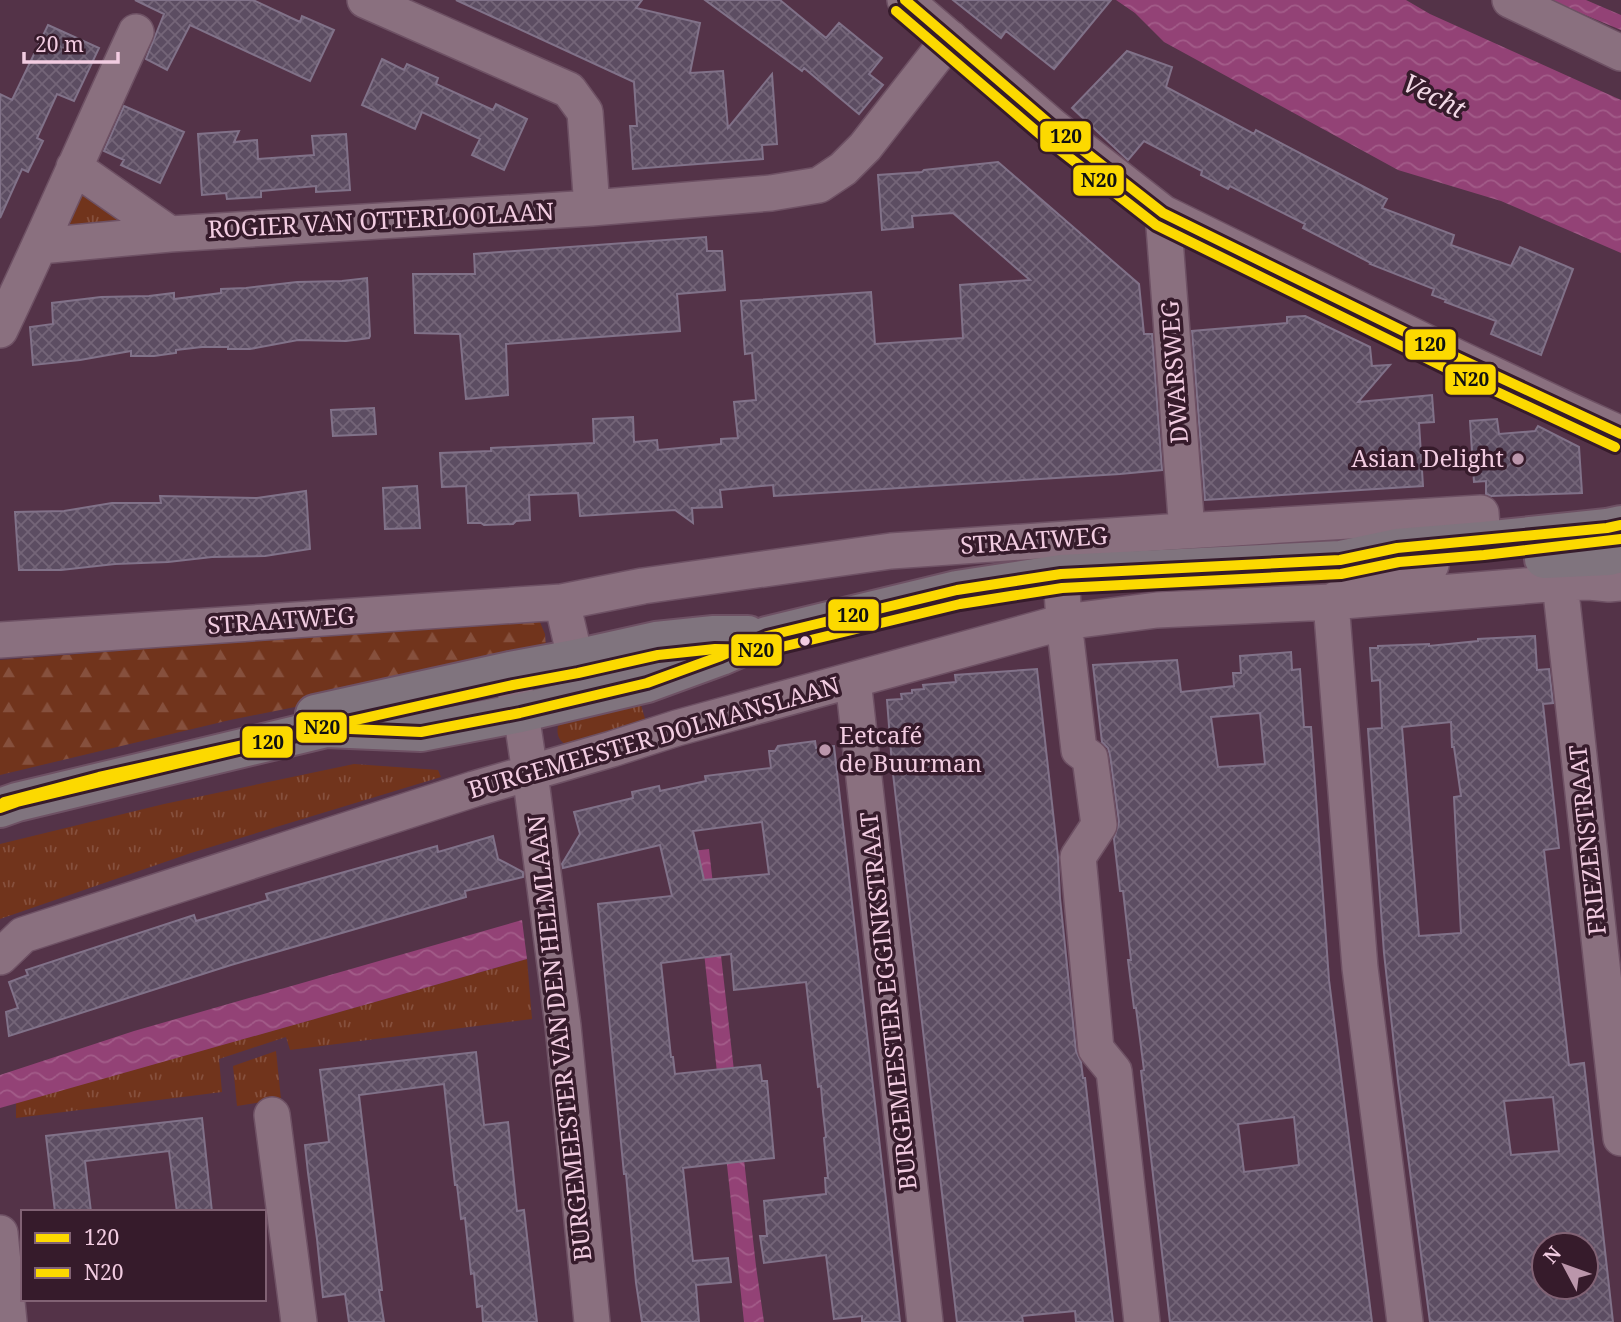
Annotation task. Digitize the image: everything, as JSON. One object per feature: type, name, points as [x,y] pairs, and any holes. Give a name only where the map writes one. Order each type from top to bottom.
[{"type":"main road","name":"STRAATWEG","points":[[0,808],[326,728],[421,732],[520,713],[656,680],[767,636],[957,590],[1061,574],[1340,560],[1397,548],[1621,525]]},
{"type":"main road","name":"STRAATWEG","points":[[1340,560],[1395,568],[1609,556],[1617,573]]},
{"type":"main road","name":"STRAATWEG","points":[[0,788],[96,763],[510,671],[656,642],[714,635],[767,636]]},
{"type":"street","points":[[365,0],[569,90],[586,112],[592,208]]},
{"type":"street","points":[[905,0],[1052,126],[1163,213],[1456,357],[1621,434]]},
{"type":"street","points":[[1510,0],[1621,53]]},
{"type":"street","points":[[0,330],[136,32]]},
{"type":"street","name":"ROGIER VAN OTTERLOOLAAN","points":[[40,246],[170,234],[771,194],[818,185],[843,169],[865,147],[950,38]]},
{"type":"street","points":[[74,167],[170,234]]},
{"type":"street","name":"DWARSWEG","points":[[1163,213],[1187,531]]},
{"type":"street","name":"STRAATWEG","points":[[0,640],[562,602],[643,586],[891,551],[1187,531],[1481,513],[1483,541]]},
{"type":"street","name":"STRAATWEG","points":[[1331,602],[1355,588],[1416,580],[1431,565]]},
{"type":"street","points":[[1560,583],[1589,582],[1617,573]]},
{"type":"street","name":"STRAATWEG","points":[[1061,574],[1079,750],[1090,758],[1099,825],[1077,857],[1096,1049],[1114,1071],[1142,1322]]},
{"type":"street","name":"BURGEMEESTER DOLMANSLAAN","points":[[0,957],[23,935],[530,773],[723,714],[1064,622],[1157,610],[1331,602],[1560,583]]},
{"type":"street","name":"FRIEZENSTRAAT","points":[[1560,583],[1621,1138]]},
{"type":"street","points":[[562,602],[585,698]]},
{"type":"street","points":[[1331,602],[1360,968],[1405,1322]]},
{"type":"street","name":"BURGEMEESTER VAN DEN HELMLAAN","points":[[510,671],[530,773],[563,1026],[592,1322]]},
{"type":"street","name":"BURGEMEESTER EGGINKSTRAAT","points":[[853,680],[925,1322]]},
{"type":"street","points":[[272,1115],[299,1322]]},
{"type":"street","points":[[0,1233],[9,1322]]},
{"type":"green space","points":[[81,195],[136,220],[55,227]]},
{"type":"green space","points":[[539,620],[545,634],[546,648],[499,666],[230,720],[0,775],[0,660]]},
{"type":"green space","points":[[640,702],[647,725],[569,747],[558,736],[558,726],[572,717]]},
{"type":"green space","points":[[354,764],[438,770],[441,777],[191,853],[0,919],[0,844],[164,804]]},
{"type":"green space","points":[[527,959],[532,1019],[290,1050],[286,1037],[219,1059],[222,1092],[16,1118],[16,1103]]},
{"type":"green space","points":[[276,1051],[281,1099],[237,1106],[233,1066]]},
{"type":"water","name":"Vecht","points":[[1116,0],[1406,0],[1430,14],[1621,100],[1621,253],[1501,201],[1398,170],[1164,42],[1135,13]]},
{"type":"water","points":[[1549,0],[1586,0],[1621,15],[1621,30]]},
{"type":"water","points":[[709,849],[764,1322],[744,1322],[693,851]]},
{"type":"water","points":[[522,920],[527,959],[0,1108],[0,1075],[134,1031]]},
{"type":"building","points":[[135,0],[253,0],[300,22],[302,16],[334,30],[310,81],[190,25],[167,70],[146,59],[164,14]]},
{"type":"building","points":[[456,0],[642,0],[636,8],[700,23],[690,73],[723,71],[728,128],[772,74],[777,144],[762,145],[763,159],[633,169],[630,126],[637,126],[634,82]]},
{"type":"building","points":[[705,0],[780,0],[826,38],[839,23],[882,58],[869,74],[883,85],[859,114],[804,68],[802,71]]},
{"type":"building","points":[[953,0],[1111,0],[1054,69],[1006,31],[1001,38]]},
{"type":"building","points":[[48,25],[99,48],[74,101],[57,94],[37,138],[43,141],[28,172],[22,169],[0,218],[0,94],[12,100]]},
{"type":"building","points":[[1127,51],[1172,67],[1166,87],[1254,134],[1256,130],[1387,199],[1382,208],[1454,235],[1451,245],[1511,266],[1520,247],[1573,269],[1541,355],[1491,334],[1496,321],[1445,302],[1446,300],[1432,295],[1434,289],[1370,264],[1303,228],[1305,224],[1230,186],[1228,189],[1201,175],[1202,171],[1144,141],[1128,160],[1072,108]]},
{"type":"building","points":[[382,59],[404,70],[407,64],[438,78],[436,84],[493,110],[496,104],[527,119],[504,170],[472,155],[480,139],[422,112],[415,129],[362,105]]},
{"type":"building","points":[[124,106],[184,132],[160,183],[121,165],[124,160],[104,151]]},
{"type":"building","points":[[239,131],[234,142],[257,140],[258,159],[314,155],[312,136],[346,134],[350,190],[316,192],[316,186],[261,191],[261,197],[227,199],[226,193],[202,195],[198,134]]},
{"type":"building","points":[[998,162],[1139,284],[1144,334],[1152,334],[1162,470],[774,496],[773,485],[720,490],[722,507],[692,508],[693,523],[675,510],[580,516],[578,493],[529,495],[530,520],[516,521],[513,524],[468,523],[466,486],[442,487],[440,453],[594,443],[593,419],[633,417],[634,442],[657,440],[658,450],[721,444],[721,439],[738,438],[734,402],[756,400],[752,353],[745,354],[741,301],[871,292],[875,344],[963,338],[960,285],[1030,280],[953,213],[912,216],[913,227],[882,230],[878,175]]},
{"type":"building","points":[[706,237],[707,251],[722,251],[725,290],[677,294],[680,331],[506,344],[508,395],[466,399],[460,334],[415,333],[413,274],[475,274],[474,254]]},
{"type":"building","points":[[367,278],[369,338],[346,341],[298,340],[250,349],[202,347],[154,356],[131,356],[131,351],[33,365],[30,327],[53,324],[52,303],[174,293],[174,299],[221,293],[221,289]]},
{"type":"building","points":[[1305,316],[1370,347],[1372,366],[1390,365],[1358,402],[1432,395],[1434,422],[1419,423],[1423,486],[1205,500],[1192,331],[1287,323],[1287,317]]},
{"type":"building","points":[[374,408],[376,434],[333,436],[331,410]]},
{"type":"building","points":[[1497,419],[1499,434],[1535,431],[1538,426],[1579,447],[1582,493],[1486,494],[1486,481],[1474,482],[1470,421]]},
{"type":"building","points":[[417,486],[420,528],[385,529],[383,488]]},
{"type":"building","points":[[306,491],[310,549],[265,556],[212,557],[61,570],[19,570],[15,512],[64,511],[112,503],[161,503],[160,496],[257,498]]},
{"type":"building","points":[[1535,636],[1537,670],[1549,669],[1553,703],[1543,704],[1559,848],[1544,850],[1569,1065],[1584,1063],[1613,1322],[1430,1322],[1384,953],[1368,729],[1382,728],[1380,680],[1372,681],[1370,648]],"holes":[[[1451,722],[1452,747],[1461,796],[1454,797],[1461,933],[1419,936],[1402,727]],[[1553,1097],[1559,1151],[1511,1155],[1504,1101]]]},
{"type":"building","points":[[1291,652],[1292,670],[1300,669],[1304,727],[1311,727],[1329,980],[1372,1322],[1170,1322],[1141,1071],[1144,1070],[1128,960],[1131,960],[1123,891],[1120,891],[1114,839],[1119,822],[1110,755],[1102,742],[1093,665],[1177,660],[1181,692],[1234,686],[1233,673],[1241,673],[1240,656]],"holes":[[[1260,713],[1265,764],[1218,767],[1211,717]],[[1294,1117],[1299,1165],[1244,1172],[1238,1124]]]},
{"type":"building","points":[[1037,669],[1076,1051],[1085,1078],[1113,1322],[1076,1322],[1075,1311],[1022,1316],[1023,1322],[957,1322],[892,765],[887,700],[902,699],[901,694],[924,689],[923,685],[956,682],[955,675]]},
{"type":"building","points":[[815,741],[816,748],[834,746],[900,1322],[862,1322],[862,1316],[834,1319],[826,1255],[764,1263],[760,1236],[767,1236],[764,1201],[826,1194],[825,1178],[828,1178],[821,1086],[818,1087],[806,982],[734,990],[731,954],[661,963],[671,1057],[675,1074],[760,1065],[762,1081],[767,1081],[774,1158],[683,1168],[693,1261],[728,1258],[731,1282],[696,1285],[699,1322],[642,1322],[624,1174],[598,904],[672,896],[660,845],[563,868],[562,864],[580,834],[574,812],[633,798],[632,792],[659,786],[660,791],[706,781],[705,776],[771,768],[769,751],[775,751],[778,746]],"holes":[[[762,822],[769,874],[704,880],[693,831]]]},
{"type":"building","points":[[493,836],[498,859],[523,872],[523,877],[465,891],[466,897],[231,965],[9,1036],[6,1012],[18,1008],[9,982],[28,975],[26,970],[194,915],[196,921],[268,900],[266,894],[437,846],[438,852]]},
{"type":"building","points":[[476,1052],[484,1125],[508,1122],[517,1211],[524,1210],[537,1322],[483,1322],[482,1306],[477,1307],[465,1218],[461,1219],[455,1185],[444,1084],[359,1095],[384,1322],[349,1322],[345,1294],[323,1297],[308,1173],[305,1145],[329,1142],[320,1070]]},
{"type":"building","points":[[202,1118],[212,1210],[177,1210],[169,1151],[85,1161],[91,1210],[55,1210],[46,1136]]},
{"type":"transit line","name":"120","points":[[905,0],[1052,126],[1163,213],[1456,357],[1621,434]]},
{"type":"transit line","name":"N20","points":[[896,11],[1043,137],[1156,225],[1450,370],[1615,447]]},
{"type":"transit line","name":"120","points":[[0,808],[326,728],[421,732],[520,713],[647,683],[767,636],[957,590],[1061,574],[1340,560],[1397,548],[1621,525]]},
{"type":"transit line","name":"N20","points":[[4,802],[99,777],[513,685],[658,655],[715,649],[769,650],[960,604],[1062,588],[1341,574],[1399,562],[1621,539]]},
{"type":"place","name":"Asian Delight","points":[[1518,459]]},
{"type":"place","name":"Eetcafé de Buurman","points":[[825,750]]}]
